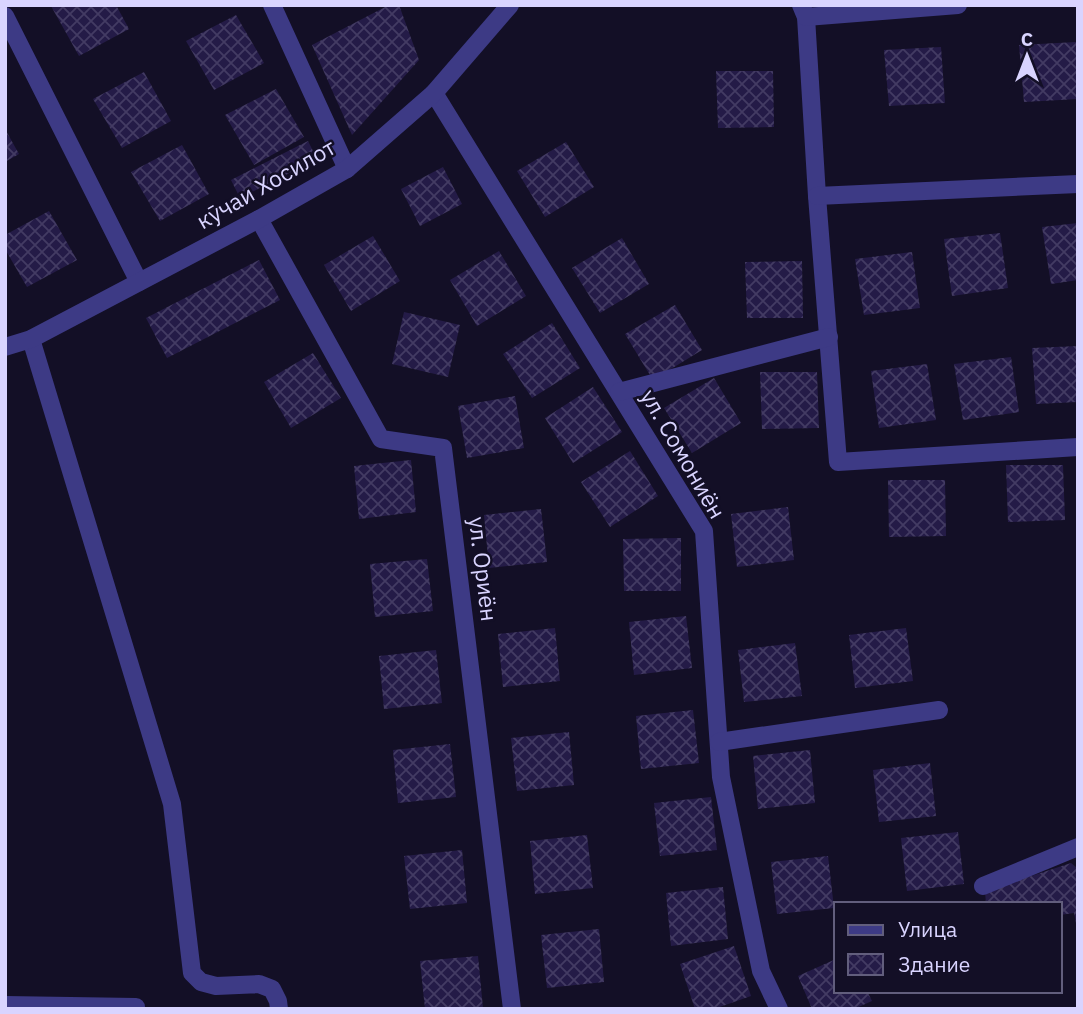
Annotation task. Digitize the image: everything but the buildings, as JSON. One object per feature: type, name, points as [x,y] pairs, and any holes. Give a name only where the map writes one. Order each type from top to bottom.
[{"type":"street","points":[[272,5],[347,169]]},
{"type":"street","name":"кӯчаи Хосилот","points":[[5,347],[31,339],[259,219],[347,169],[434,93],[510,5]]},
{"type":"street","points":[[958,5],[804,11],[838,462],[1078,447]]},
{"type":"street","points":[[5,16],[139,282]]},
{"type":"street","name":"ул. Сомониён","points":[[434,93],[704,531],[721,777],[761,971],[779,1009]]},
{"type":"street","points":[[817,196],[1078,184]]},
{"type":"street","name":"ул. Ориён","points":[[259,219],[381,439],[443,448],[512,1009]]},
{"type":"street","points":[[619,392],[829,337]]},
{"type":"street","points":[[31,339],[172,804],[192,973],[201,982],[216,986],[260,984],[272,989],[279,1009]]},
{"type":"street","points":[[719,742],[939,710]]},
{"type":"street","points":[[983,886],[1078,847]]},
{"type":"street","points":[[5,1005],[136,1007]]}]
